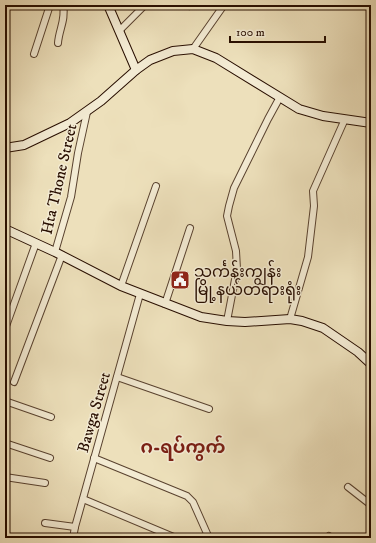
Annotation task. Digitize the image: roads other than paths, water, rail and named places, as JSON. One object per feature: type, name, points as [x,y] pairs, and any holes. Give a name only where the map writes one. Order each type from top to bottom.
[{"type":"street","points":[[34,54],[50,5]]},
{"type":"street","points":[[58,43],[59,33],[65,14],[63,5]]},
{"type":"street","points":[[108,5],[136,70]]},
{"type":"street","points":[[120,30],[145,5]]},
{"type":"street","points":[[193,49],[224,5]]},
{"type":"street","points":[[5,148],[24,145],[70,123],[101,101],[136,70],[150,60],[173,51],[193,49],[216,58],[298,109],[323,116],[371,123]]},
{"type":"street","points":[[226,321],[237,269],[236,251],[227,216],[229,206],[234,188],[280,97]]},
{"type":"street","name":"Hta Thone Street","points":[[14,382],[58,254],[71,197],[78,153],[87,112]]},
{"type":"street","points":[[290,319],[308,257],[314,206],[313,191],[345,119]]},
{"type":"street","points":[[121,286],[156,186]]},
{"type":"street","points":[[5,228],[121,286],[165,304],[201,316],[226,321],[245,322],[290,319],[302,321],[323,328],[358,352],[371,364]]},
{"type":"street","points":[[165,304],[190,228]]},
{"type":"street","points":[[5,328],[36,243]]},
{"type":"street","name":"Bawga Street","points":[[73,538],[140,294]]},
{"type":"street","points":[[117,377],[210,409]]},
{"type":"street","points":[[5,402],[51,417]]},
{"type":"street","points":[[5,444],[50,458]]},
{"type":"street","points":[[94,458],[187,496],[193,502],[209,538]]},
{"type":"street","points":[[5,477],[45,483]]},
{"type":"street","points":[[348,487],[371,506]]},
{"type":"street","points":[[83,499],[176,538]]},
{"type":"street","points":[[45,523],[75,527]]},
{"type":"place","name":"သင်္ကန်းကျွန်း မြို့နယ်တရားရုံး","points":[[180,280]]},
{"type":"district","name":"ဂ-ရပ်ကွက်","points":[[183,447]]}]
